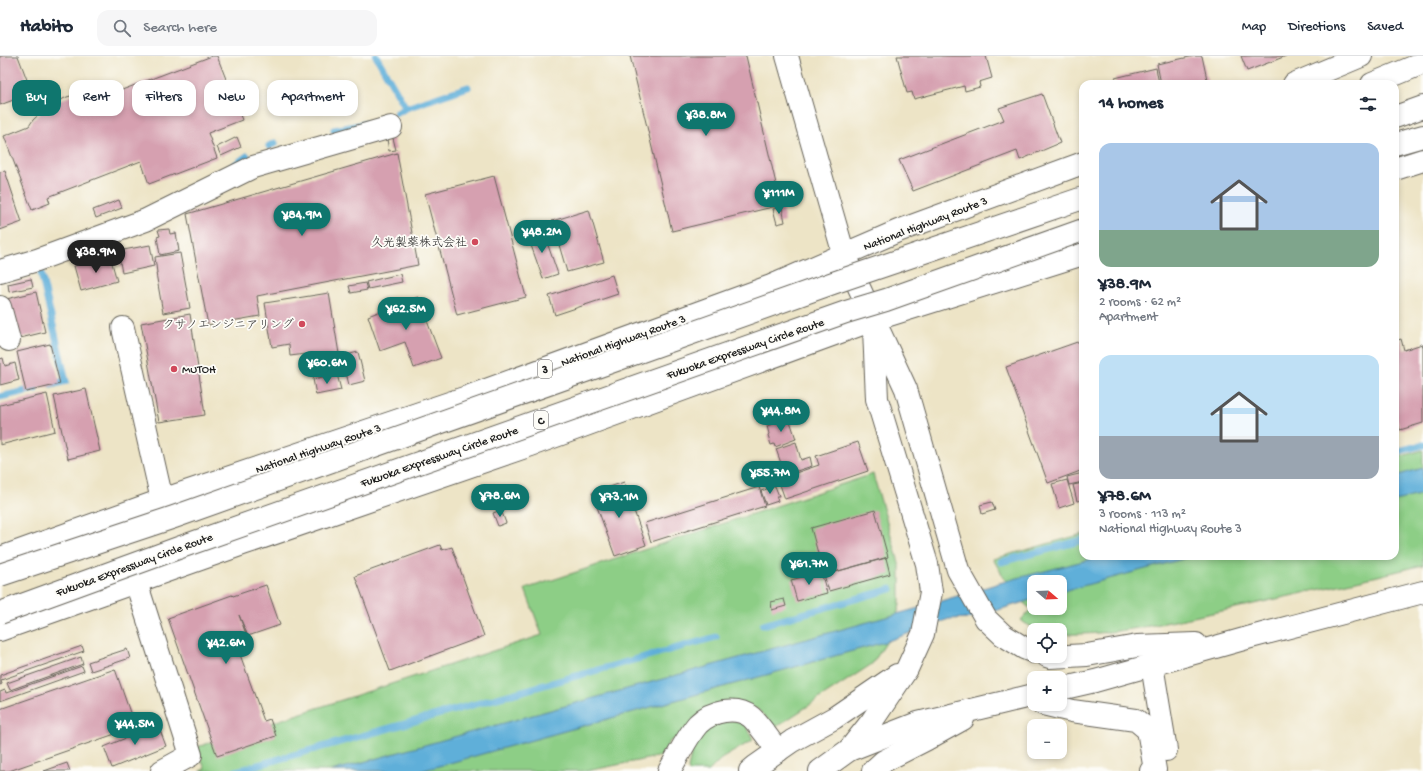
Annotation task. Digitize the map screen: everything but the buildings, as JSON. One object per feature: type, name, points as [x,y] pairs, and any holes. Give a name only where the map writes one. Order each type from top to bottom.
[{"type":"main road","points":[[787,56],[844,255],[906,389],[958,570],[986,619],[1003,635],[1027,649]]},
{"type":"main road","points":[[1304,80],[1361,56]]},
{"type":"main road","points":[[1382,80],[1423,63]]},
{"type":"main road","points":[[1399,85],[1423,76]]},
{"type":"main road","points":[[1399,116],[1423,107]]},
{"type":"main road","points":[[0,271],[37,260],[146,220],[253,167],[391,127]]},
{"type":"main road","points":[[1399,143],[1423,136]]},
{"type":"main road","points":[[1399,168],[1423,160]]},
{"type":"main road","name":"National Highway Route 3","points":[[0,558],[162,500],[467,398],[771,286],[898,231],[1079,164]]},
{"type":"main road","points":[[0,575],[182,514],[826,286],[1079,199]]},
{"type":"main road","name":"Fukuoka Expressway Circle Route","points":[[0,613],[181,547],[838,314],[886,300],[1079,231]]},
{"type":"main road","points":[[886,300],[1023,266],[1079,245]]},
{"type":"main road","points":[[0,630],[531,445],[873,320],[1079,255]]},
{"type":"main road","points":[[0,307],[9,340]]},
{"type":"main road","points":[[849,750],[872,721],[907,669],[923,634],[931,592],[927,564],[876,399],[873,320]]},
{"type":"main road","points":[[123,328],[162,500]]},
{"type":"main road","points":[[136,582],[191,755],[162,771]]},
{"type":"main road","points":[[1067,687],[1423,592]]},
{"type":"main road","points":[[1067,656],[1087,655],[1138,646],[1231,643]]},
{"type":"main road","points":[[1152,665],[1169,771]]},
{"type":"main road","points":[[750,771],[792,741],[834,718],[907,669]]},
{"type":"main road","points":[[820,771],[849,750],[918,723],[987,706],[1027,698]]},
{"type":"main road","points":[[873,771],[884,761],[987,706]]},
{"type":"main road","points":[[669,771],[698,724],[710,715],[723,711],[736,710],[751,717],[778,751]]},
{"type":"main road","points":[[1067,711],[1136,720],[1148,730],[1155,770],[1151,771]]},
{"type":"green space","points":[[1423,450],[1423,565],[1162,624],[1121,631],[1081,634],[1067,634],[1067,623],[1027,623],[1027,624],[1021,620],[1027,613],[1027,615],[1067,615],[1067,575],[1027,575],[1027,606],[1009,591],[1006,581],[993,559],[1079,535],[1079,560],[1399,560],[1399,457]]},
{"type":"green space","points":[[873,474],[900,566],[900,605],[890,637],[872,664],[776,727],[756,708],[670,741],[662,756],[587,771],[200,771],[205,769],[197,747],[542,635],[525,589]]},
{"type":"green space","points":[[734,720],[747,726],[753,740],[721,759],[709,771],[689,771],[688,768],[692,751],[704,731],[716,723]]},
{"type":"water","points":[[1423,468],[1423,494],[1399,500],[1399,475]]},
{"type":"water","points":[[1087,560],[1179,560],[1067,590],[1067,575],[1029,575]]},
{"type":"water","points":[[1027,576],[1027,601],[972,618],[949,619],[885,642],[421,771],[331,771],[915,609]]},
{"type":"waterway","points":[[376,56],[406,108]]},
{"type":"waterway","points":[[397,113],[406,108],[468,87]]},
{"type":"waterway","points":[[334,130],[365,124]]},
{"type":"waterway","points":[[269,146],[275,143]]},
{"type":"waterway","points":[[233,166],[247,156]]},
{"type":"waterway","points":[[40,269],[66,381],[51,385]]},
{"type":"waterway","points":[[0,397],[35,389]]},
{"type":"waterway","points":[[1399,451],[1423,445]]},
{"type":"waterway","points":[[1001,562],[1079,541]]},
{"type":"waterway","points":[[763,625],[891,589]]},
{"type":"waterway","points":[[236,771],[716,637]]},
{"type":"place","name":"久光製薬株式会社","points":[[475,242]]},
{"type":"place","name":"クサノエンジニアリング","points":[[302,324]]},
{"type":"place","name":"MUTOH","points":[[174,369]]}]
